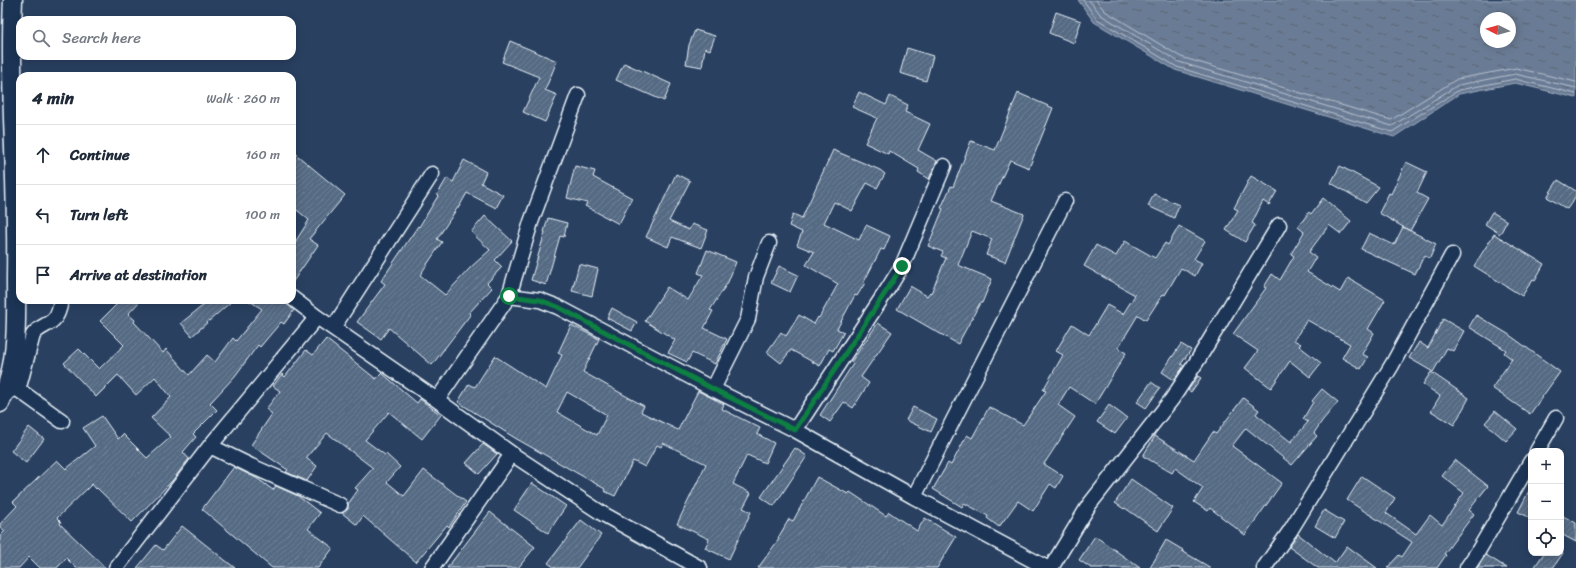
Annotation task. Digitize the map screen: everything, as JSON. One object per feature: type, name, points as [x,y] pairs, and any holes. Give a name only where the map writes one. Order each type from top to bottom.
[{"type":"main road","points":[[4,0],[3,53],[8,242],[11,327],[15,349],[5,394]]},
{"type":"main road","points":[[13,0],[11,70],[16,212]]},
{"type":"main road","points":[[0,365],[11,327],[16,255]]},
{"type":"street","points":[[437,400],[509,296],[531,222],[578,96]]},
{"type":"street","points":[[795,430],[902,266],[944,166]]},
{"type":"street","points":[[333,328],[432,174]]},
{"type":"street","points":[[914,497],[1065,201]]},
{"type":"street","points":[[1051,568],[1089,505],[1176,393],[1199,358],[1279,225]]},
{"type":"street","points":[[713,389],[748,319],[756,277],[768,243]]},
{"type":"street","points":[[1264,568],[1290,531],[1392,365],[1452,255]]},
{"type":"street","points":[[509,296],[540,300],[558,307],[713,389],[795,430],[914,497],[1047,568]]},
{"type":"street","points":[[296,301],[512,454],[603,514],[700,568]]},
{"type":"street","points":[[60,304],[58,314],[54,320],[37,329],[33,335],[20,383],[5,394],[62,421]]},
{"type":"street","points":[[116,568],[210,446],[317,317]]},
{"type":"street","points":[[1539,448],[1556,418]]},
{"type":"street","points":[[210,446],[340,505]]},
{"type":"street","points":[[432,568],[512,454]]},
{"type":"street","points":[[1467,568],[1528,466]]},
{"type":"water","points":[[1078,0],[1576,0],[1576,98],[1515,83],[1459,94],[1394,137],[1175,70],[1094,22]]},
{"type":"building","points":[[1056,12],[1081,21],[1074,43],[1049,33]]},
{"type":"building","points":[[695,30],[715,36],[710,50],[705,48],[702,67],[686,64],[689,45]]},
{"type":"building","points":[[510,41],[557,61],[545,90],[557,95],[545,122],[523,112],[539,77],[502,62]]},
{"type":"building","points":[[907,48],[933,56],[926,81],[900,73]]},
{"type":"building","points":[[624,63],[671,84],[664,101],[616,80]]},
{"type":"building","points":[[859,92],[886,105],[890,96],[908,105],[905,112],[930,124],[918,150],[937,161],[929,179],[918,172],[919,169],[889,151],[888,154],[865,143],[877,118],[852,107]]},
{"type":"building","points":[[1018,93],[1053,108],[1029,168],[1010,160],[991,201],[1024,214],[1005,262],[986,255],[992,239],[972,231],[958,265],[992,279],[982,303],[980,303],[958,344],[897,309],[910,286],[927,296],[930,292],[931,293],[946,258],[941,256],[943,252],[928,246],[943,209],[941,208],[951,186],[953,187],[971,141],[995,150]]},
{"type":"building","points":[[833,150],[880,170],[885,174],[877,188],[867,183],[852,211],[834,202],[824,223],[859,240],[866,225],[890,236],[884,250],[881,249],[864,282],[865,283],[857,296],[855,295],[837,329],[844,332],[833,351],[829,349],[820,366],[791,350],[781,363],[767,352],[781,332],[786,336],[799,315],[814,324],[818,317],[819,318],[838,284],[806,265],[814,252],[797,245],[802,232],[789,226],[793,214],[802,218]]},
{"type":"building","points":[[296,154],[345,195],[309,239],[318,245],[296,277],[296,241],[309,220],[296,209]]},
{"type":"building","points":[[464,160],[486,172],[481,183],[503,195],[496,208],[467,193],[437,239],[442,242],[420,275],[445,295],[471,267],[490,250],[471,232],[485,216],[512,241],[495,260],[502,267],[487,283],[492,288],[469,313],[470,315],[432,365],[389,328],[381,339],[357,322],[385,284],[381,281],[418,226],[419,227],[447,178],[453,182]]},
{"type":"building","points":[[1406,162],[1427,172],[1417,193],[1428,199],[1410,231],[1379,213],[1389,193],[1391,194]]},
{"type":"building","points":[[575,166],[595,171],[593,177],[632,198],[619,224],[585,206],[587,203],[567,198]]},
{"type":"building","points":[[1340,166],[1379,187],[1366,203],[1331,183]]},
{"type":"building","points":[[676,174],[690,181],[669,221],[689,230],[692,224],[708,230],[701,248],[672,237],[668,247],[646,237]]},
{"type":"building","points":[[1251,176],[1277,191],[1269,205],[1263,201],[1252,223],[1255,225],[1245,242],[1226,230],[1238,210],[1234,208]]},
{"type":"building","points":[[1558,180],[1576,191],[1576,196],[1567,209],[1547,197]]},
{"type":"building","points":[[1154,194],[1179,205],[1174,218],[1148,206]]},
{"type":"building","points":[[1323,198],[1351,221],[1341,234],[1329,225],[1309,252],[1316,257],[1307,272],[1340,292],[1348,278],[1385,300],[1368,329],[1374,333],[1362,354],[1368,357],[1361,369],[1342,358],[1350,344],[1307,320],[1294,340],[1301,344],[1299,346],[1321,363],[1310,377],[1290,361],[1271,388],[1245,368],[1258,351],[1233,334],[1266,288],[1264,287],[1272,274],[1280,280],[1294,256],[1291,254],[1304,232],[1298,227],[1309,212],[1311,214]]},
{"type":"building","points":[[1492,212],[1507,221],[1500,234],[1485,224]]},
{"type":"building","points":[[548,218],[567,223],[564,237],[560,236],[546,285],[531,280]]},
{"type":"building","points":[[1179,226],[1205,241],[1194,259],[1202,263],[1195,276],[1181,268],[1165,295],[1163,294],[1146,320],[1138,315],[1118,348],[1126,353],[1095,404],[1069,387],[1058,405],[1075,417],[1044,464],[1063,476],[1056,488],[1050,484],[1033,511],[1018,501],[999,527],[987,518],[988,516],[964,503],[962,507],[933,489],[948,463],[951,465],[967,435],[972,438],[989,407],[1023,425],[1046,391],[1043,390],[1063,355],[1056,351],[1072,324],[1089,335],[1107,305],[1123,314],[1135,295],[1084,266],[1096,245],[1116,256],[1125,241],[1155,258],[1165,243],[1168,245]]},
{"type":"building","points":[[1403,227],[1436,244],[1430,258],[1424,256],[1415,274],[1361,249],[1369,233],[1394,245]]},
{"type":"building","points":[[1494,234],[1544,264],[1535,280],[1533,279],[1522,296],[1474,266]]},
{"type":"building","points":[[707,250],[736,262],[728,282],[710,310],[713,311],[704,328],[727,339],[715,364],[692,353],[687,362],[668,353],[675,340],[645,321],[667,287],[688,300],[703,275],[698,273]]},
{"type":"building","points":[[579,264],[598,269],[592,296],[572,291]]},
{"type":"building","points":[[779,266],[798,275],[790,292],[771,283]]},
{"type":"building","points":[[117,304],[137,304],[128,314],[135,320],[134,322],[163,353],[166,349],[189,375],[207,355],[215,362],[233,338],[236,341],[262,309],[254,304],[287,304],[294,310],[284,324],[281,322],[260,347],[258,345],[235,376],[210,403],[217,410],[193,434],[196,437],[183,452],[189,459],[172,481],[132,522],[92,484],[57,518],[61,522],[60,524],[106,568],[76,568],[66,558],[57,568],[40,568],[29,557],[19,568],[0,568],[0,536],[5,531],[0,527],[0,524],[17,506],[13,502],[57,460],[66,469],[95,446],[83,428],[102,416],[118,439],[123,434],[147,458],[171,437],[151,418],[171,397],[155,377],[136,395],[118,375],[96,397],[64,363],[79,349],[99,369],[124,345],[100,321]]},
{"type":"building","points":[[205,304],[228,304],[192,336],[181,323]]},
{"type":"building","points":[[612,308],[637,322],[632,331],[607,318]]},
{"type":"building","points":[[1476,315],[1508,334],[1560,372],[1530,414],[1492,388],[1512,359],[1504,353],[1506,350],[1469,327]]},
{"type":"building","points":[[1443,319],[1464,331],[1453,351],[1447,348],[1433,372],[1409,358],[1419,342],[1428,348]]},
{"type":"building","points":[[878,323],[892,332],[861,377],[869,383],[853,408],[844,402],[830,422],[820,415],[853,364],[851,362]]},
{"type":"building","points":[[571,325],[599,339],[583,372],[644,406],[641,412],[678,430],[698,391],[724,404],[722,409],[760,428],[757,434],[774,443],[765,463],[747,455],[733,484],[751,493],[743,508],[751,512],[729,559],[705,548],[709,539],[677,524],[706,464],[663,443],[661,447],[657,445],[645,467],[633,461],[615,496],[515,438],[458,402],[469,384],[475,387],[495,356],[546,389],[562,355],[558,353]],"holes":[[[567,392],[607,415],[597,435],[557,412]]]},
{"type":"building","points":[[326,339],[376,379],[382,373],[417,403],[420,399],[441,415],[422,439],[389,412],[365,440],[385,455],[386,454],[400,467],[387,482],[404,496],[424,470],[466,502],[449,527],[447,525],[416,562],[363,516],[357,525],[342,513],[348,509],[348,504],[358,490],[355,488],[373,468],[327,433],[306,458],[317,466],[307,481],[286,472],[288,470],[251,445],[272,414],[266,409],[280,391],[273,386],[282,374],[285,377],[306,350],[313,355]]},
{"type":"building","points":[[1181,344],[1191,350],[1181,364],[1184,366],[1174,380],[1162,372]]},
{"type":"building","points":[[1431,372],[1469,398],[1454,425],[1431,411],[1440,396],[1423,384]]},
{"type":"building","points":[[1198,376],[1201,378],[1191,392],[1188,390]]},
{"type":"building","points":[[1151,382],[1160,388],[1146,408],[1137,402]]},
{"type":"building","points":[[1322,389],[1338,402],[1314,433],[1317,436],[1292,465],[1246,428],[1232,446],[1282,483],[1245,535],[1210,508],[1208,511],[1194,502],[1203,488],[1175,468],[1172,473],[1143,456],[1155,436],[1194,460],[1213,432],[1216,434],[1243,398],[1259,410],[1256,414],[1291,442],[1308,422],[1303,419],[1313,402],[1312,401]]},
{"type":"building","points":[[1109,405],[1127,418],[1115,434],[1097,422]]},
{"type":"building","points":[[913,407],[937,419],[931,432],[906,420]]},
{"type":"building","points":[[1495,411],[1517,429],[1506,441],[1485,423]]},
{"type":"building","points":[[29,427],[44,439],[26,463],[11,451]]},
{"type":"building","points":[[483,444],[497,454],[479,474],[466,463]]},
{"type":"building","points":[[795,448],[807,456],[774,506],[761,497]]},
{"type":"building","points":[[1455,460],[1488,486],[1469,510],[1474,514],[1444,554],[1446,555],[1437,568],[1387,568],[1399,555],[1402,557],[1412,542],[1347,500],[1362,476],[1395,498],[1386,513],[1416,534],[1430,515],[1442,525],[1464,493],[1442,476]]},
{"type":"building","points":[[234,467],[258,479],[273,490],[276,486],[298,496],[320,513],[308,529],[333,548],[318,568],[272,568],[202,509]]},
{"type":"building","points":[[817,477],[848,494],[850,492],[886,516],[889,512],[917,531],[925,518],[956,537],[937,568],[758,568],[779,539],[778,538],[789,519],[793,521]]},
{"type":"building","points":[[1131,479],[1173,508],[1158,531],[1125,508],[1124,509],[1115,503]]},
{"type":"building","points":[[532,483],[566,506],[548,533],[514,510]]},
{"type":"building","points":[[1528,493],[1528,517],[1518,512]]},
{"type":"building","points":[[1324,510],[1344,522],[1335,538],[1315,526]]},
{"type":"building","points":[[490,512],[535,547],[518,568],[447,568]]},
{"type":"building","points":[[1564,517],[1576,523],[1576,542],[1564,536]]},
{"type":"building","points":[[581,520],[601,535],[577,568],[555,568],[548,563]]},
{"type":"building","points":[[182,526],[235,568],[137,568],[156,545],[163,550]]},
{"type":"building","points":[[1298,534],[1335,563],[1347,546],[1377,568],[1318,568],[1289,547]]},
{"type":"building","points":[[1095,536],[1140,568],[1091,568],[1079,560]]},
{"type":"building","points":[[1166,540],[1183,550],[1182,551],[1211,568],[1150,568]]},
{"type":"building","points":[[1486,555],[1507,568],[1477,568]]},
{"type":"building","points":[[1542,556],[1561,556],[1553,568],[1534,568]]},
{"type":"route","points":[[509,296],[540,300],[558,307],[713,389],[795,430],[902,266]]}]
